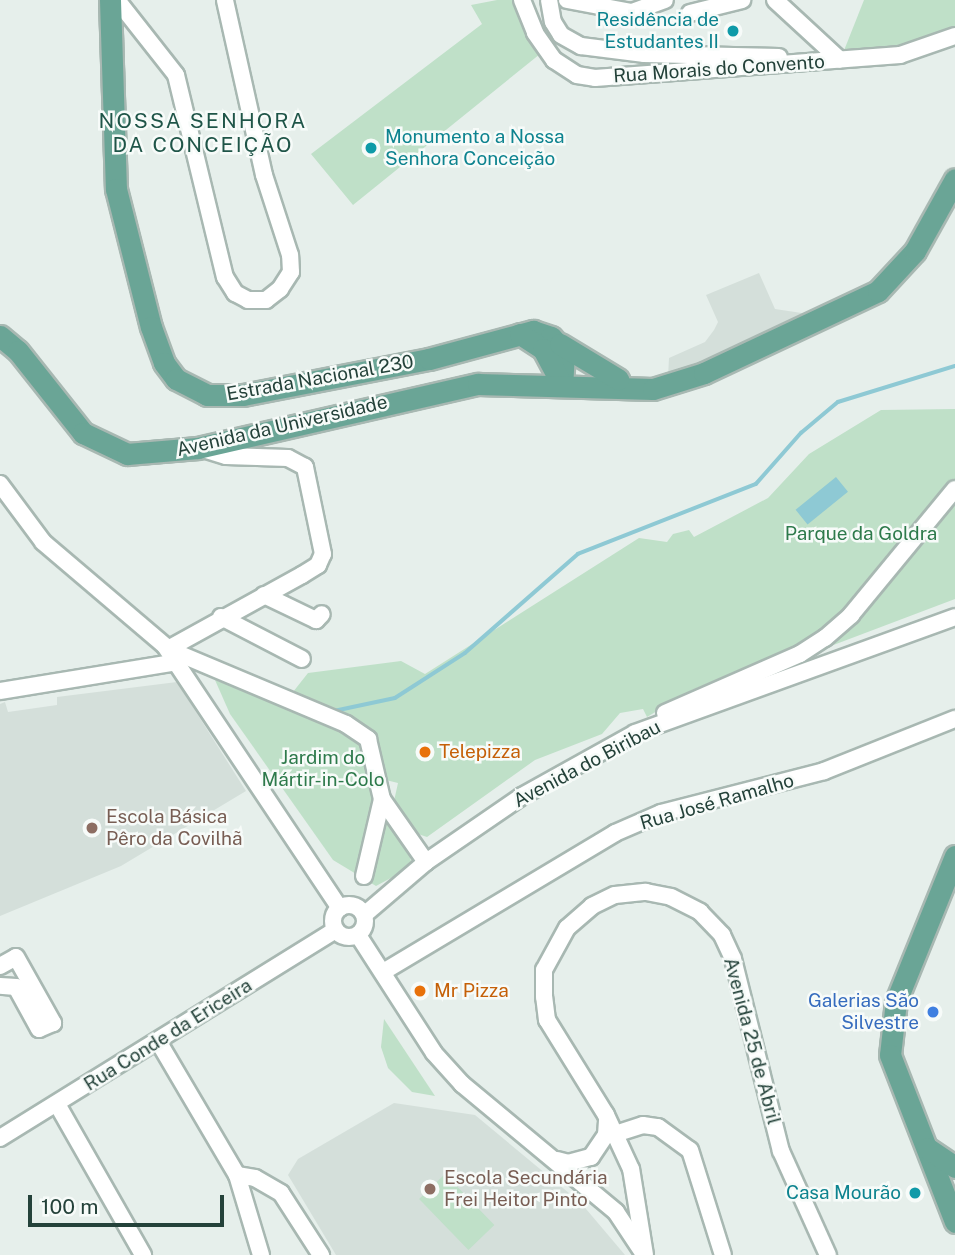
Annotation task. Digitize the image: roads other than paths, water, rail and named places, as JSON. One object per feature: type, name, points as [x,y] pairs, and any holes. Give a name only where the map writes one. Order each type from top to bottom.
[{"type":"main road","name":"Estrada Nacional 230","points":[[110,0],[116,189],[151,327],[164,363],[176,379],[207,395],[243,395],[429,359],[518,332],[542,333],[618,379]]},
{"type":"main road","name":"Avenida da Universidade","points":[[0,337],[18,351],[26,367],[68,419],[103,446],[127,454],[198,448],[430,392],[478,384],[566,384],[596,391],[661,386],[705,373],[877,291],[915,251],[955,179]]},
{"type":"main road","points":[[518,332],[537,344],[566,384]]},
{"type":"main road","points":[[519,384],[534,369],[537,344]]},
{"type":"main road","points":[[560,344],[566,358],[566,384]]},
{"type":"main road","points":[[0,359],[26,367]]},
{"type":"main road","name":"Avenida da Universidade","points":[[566,384],[576,379],[618,379],[655,381],[661,386]]},
{"type":"main road","points":[[954,1220],[951,1181],[926,1147],[891,1066],[891,1040],[896,1001],[955,856]]},
{"type":"street","points":[[117,0],[176,75],[225,277],[235,293],[248,300],[266,300],[280,289],[291,272],[290,255],[264,175],[225,0]]},
{"type":"street","name":"Rua Morais do Convento","points":[[522,0],[535,33],[554,60],[577,75],[594,78],[900,55],[955,36]]},
{"type":"street","points":[[549,0],[553,22],[561,35],[581,46],[644,54],[834,60]]},
{"type":"street","points":[[567,0],[632,12],[665,0]]},
{"type":"street","points":[[690,13],[742,0]]},
{"type":"street","points":[[775,0],[834,60]]},
{"type":"street","points":[[0,691],[172,656],[221,617],[317,565],[323,554],[305,467],[288,458],[226,456],[198,448]]},
{"type":"street","points":[[0,484],[43,542],[172,656],[340,908]]},
{"type":"street","points":[[635,733],[687,700],[800,654],[825,638],[851,615],[955,489]]},
{"type":"street","points":[[264,595],[316,620],[322,614]]},
{"type":"street","points":[[221,617],[302,659]]},
{"type":"street","name":"Avenida do Biribau","points":[[364,915],[426,862],[522,796],[635,733],[955,617]]},
{"type":"street","points":[[172,656],[308,708],[368,739],[382,799],[364,876]]},
{"type":"street","name":"Rua José Ramalho","points":[[383,972],[615,833],[662,813],[824,772],[955,719]]},
{"type":"street","points":[[382,799],[426,862]]},
{"type":"street","name":"Avenida 25 de Abril","points":[[645,1255],[631,1169],[606,1115],[547,1020],[544,970],[567,928],[592,906],[615,895],[646,892],[671,897],[700,912],[722,935],[733,959],[781,1151],[828,1255]]},
{"type":"street","points":[[354,905],[364,915],[365,926],[358,935],[344,937],[335,930],[334,916],[340,908],[354,905]]},
{"type":"street","name":"Rua Conde da Ericeira","points":[[0,1139],[335,930]]},
{"type":"street","points":[[358,935],[448,1069],[615,1212],[645,1255]]},
{"type":"street","points":[[0,966],[16,957],[53,1023],[39,1029],[16,987],[0,986]]},
{"type":"street","points":[[158,1041],[237,1175],[261,1255]]},
{"type":"street","points":[[57,1104],[144,1255]]},
{"type":"street","points":[[557,1160],[579,1163],[591,1157],[606,1135],[606,1115]]},
{"type":"street","points":[[615,1134],[643,1125],[658,1128],[690,1150],[723,1255]]},
{"type":"street","points":[[237,1175],[255,1178],[281,1193],[321,1255]]},
{"type":"water","points":[[836,477],[848,492],[808,524],[796,510]]},
{"type":"waterway","points":[[334,711],[395,698],[465,653],[578,554],[756,484],[801,433],[838,402],[955,366]]},
{"type":"place","name":"Residência de Estudantes II","points":[[733,31]]},
{"type":"place","name":"Monumento a Nossa Senhora Conceição","points":[[371,148]]},
{"type":"place","name":"Telepizza","points":[[425,752]]},
{"type":"place","name":"Escola Básica Pêro da Covilhã","points":[[92,828]]},
{"type":"place","name":"Mr Pizza","points":[[420,991]]},
{"type":"place","name":"Galerias São Silvestre","points":[[933,1012]]},
{"type":"place","name":"Escola Secundária Frei Heitor Pinto","points":[[430,1189]]},
{"type":"place","name":"Casa Mourão","points":[[915,1193]]},
{"type":"district","name":"NOSSA SENHORA DA CONCEIÇÃO","points":[[203,133]]},
{"type":"park label","name":"Parque da Goldra","points":[[861,534]]},
{"type":"park label","name":"Jardim do Mártir-in-Colo","points":[[323,769]]}]
